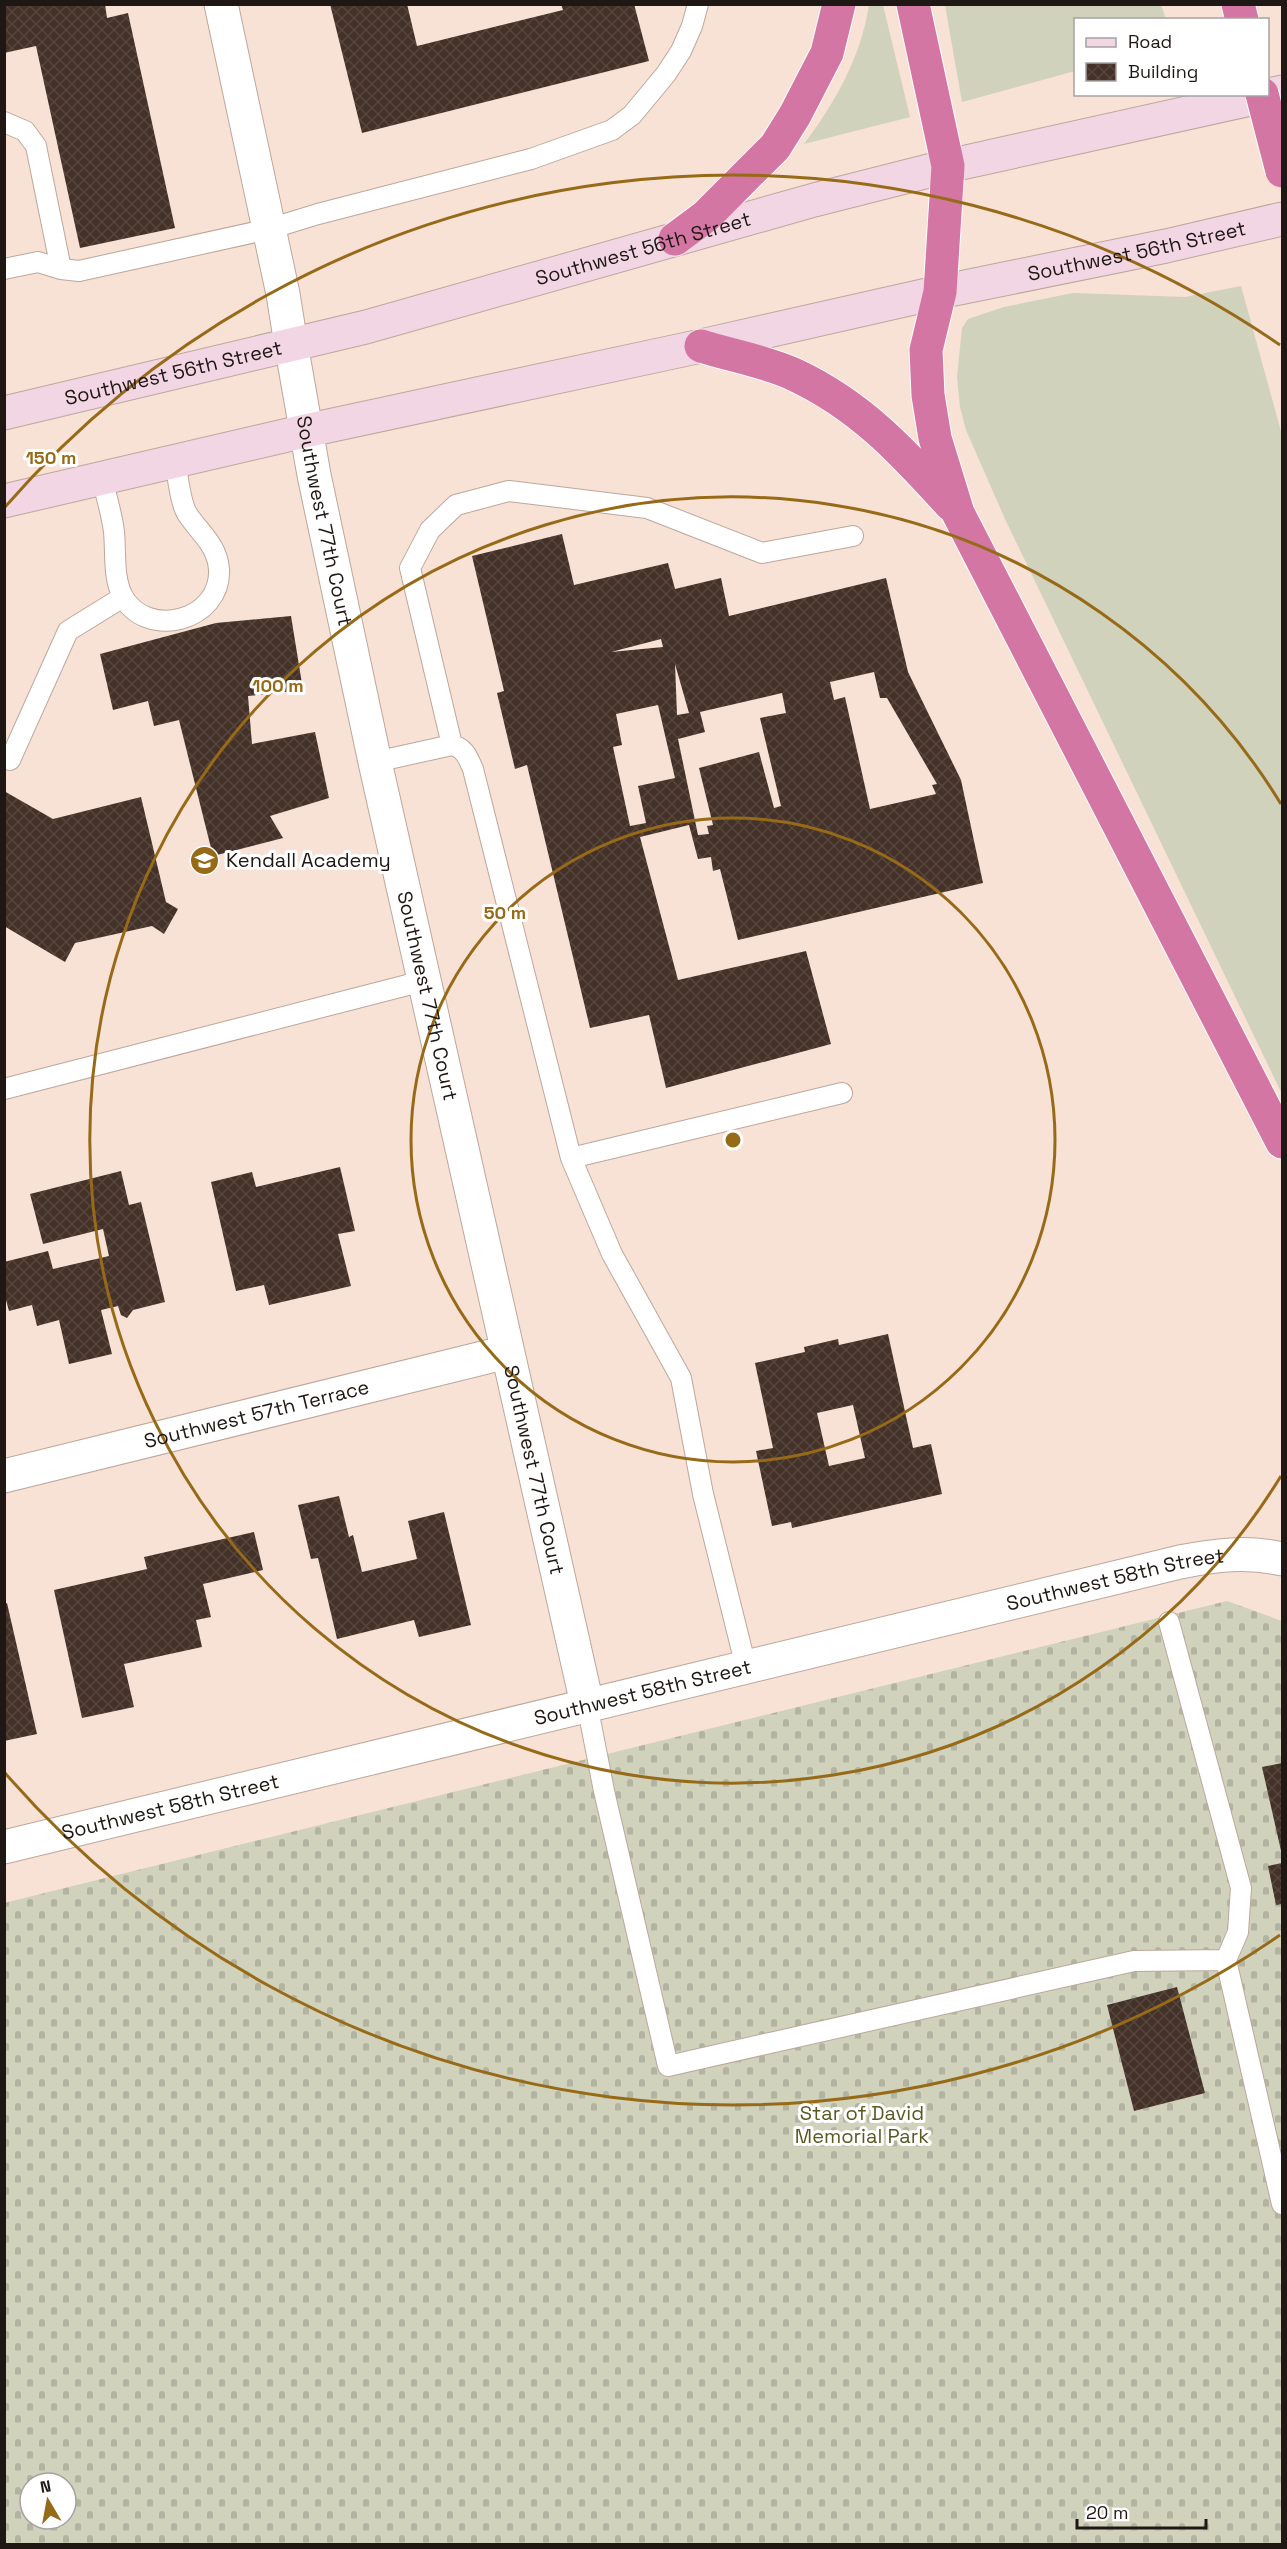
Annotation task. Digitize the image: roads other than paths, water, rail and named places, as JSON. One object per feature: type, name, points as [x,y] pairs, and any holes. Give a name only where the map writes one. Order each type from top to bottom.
[{"type":"highway","points":[[675,239],[706,216],[775,147],[795,115],[827,53],[839,4]]},
{"type":"highway","points":[[913,4],[948,166],[940,292],[926,350],[928,395],[934,438],[958,513],[1282,1142]]},
{"type":"highway","points":[[1263,96],[1282,171]]},
{"type":"highway","points":[[701,346],[792,373],[858,413],[894,442],[958,513]]},
{"type":"main road","name":"Southwest 56th Street","points":[[4,413],[366,327],[814,200],[948,166],[1264,96]]},
{"type":"main road","name":"Southwest 56th Street","points":[[4,501],[305,430],[701,346],[940,292],[1166,246],[1282,219]]},
{"type":"street","name":"Southwest 77th Court","points":[[221,4],[269,229],[305,430],[375,762],[587,1704]]},
{"type":"street","name":"Southwest 57th Terrace","points":[[4,1476],[507,1352]]},
{"type":"street","name":"Southwest 58th Street","points":[[4,1846],[1206,1557],[1262,1554],[1282,1559]]},
{"type":"lane","points":[[4,269],[38,262],[61,269],[79,271],[269,229],[318,214],[531,159],[612,130],[632,115],[666,74],[681,51],[692,26],[698,4]]},
{"type":"lane","points":[[4,122],[25,130],[36,146],[61,269]]},
{"type":"lane","points":[[102,478],[114,530],[117,582],[123,597],[134,609],[148,618],[164,622],[172,621],[195,614],[207,603],[216,588],[219,571],[216,553],[208,538],[186,513],[175,462]]},
{"type":"lane","points":[[453,745],[410,568],[430,530],[456,504],[509,491],[647,508],[762,553],[853,536]]},
{"type":"lane","points":[[10,760],[68,631],[123,597]]},
{"type":"lane","points":[[375,762],[453,745],[459,746],[467,755],[571,1158],[612,1254],[681,1378],[703,1494],[746,1667]]},
{"type":"lane","points":[[4,1089],[423,981]]},
{"type":"lane","points":[[571,1158],[842,1093]]},
{"type":"lane","points":[[1169,1622],[1241,1888],[1238,1932],[1226,1960],[1282,2204]]},
{"type":"lane","points":[[587,1704],[607,1803],[668,2066],[1134,1961],[1226,1960]]},
{"type":"place","name":"Kendall Academy","points":[[205,860]]},
{"type":"park label","name":"Star of David Memorial Park","points":[[862,2124]]}]
